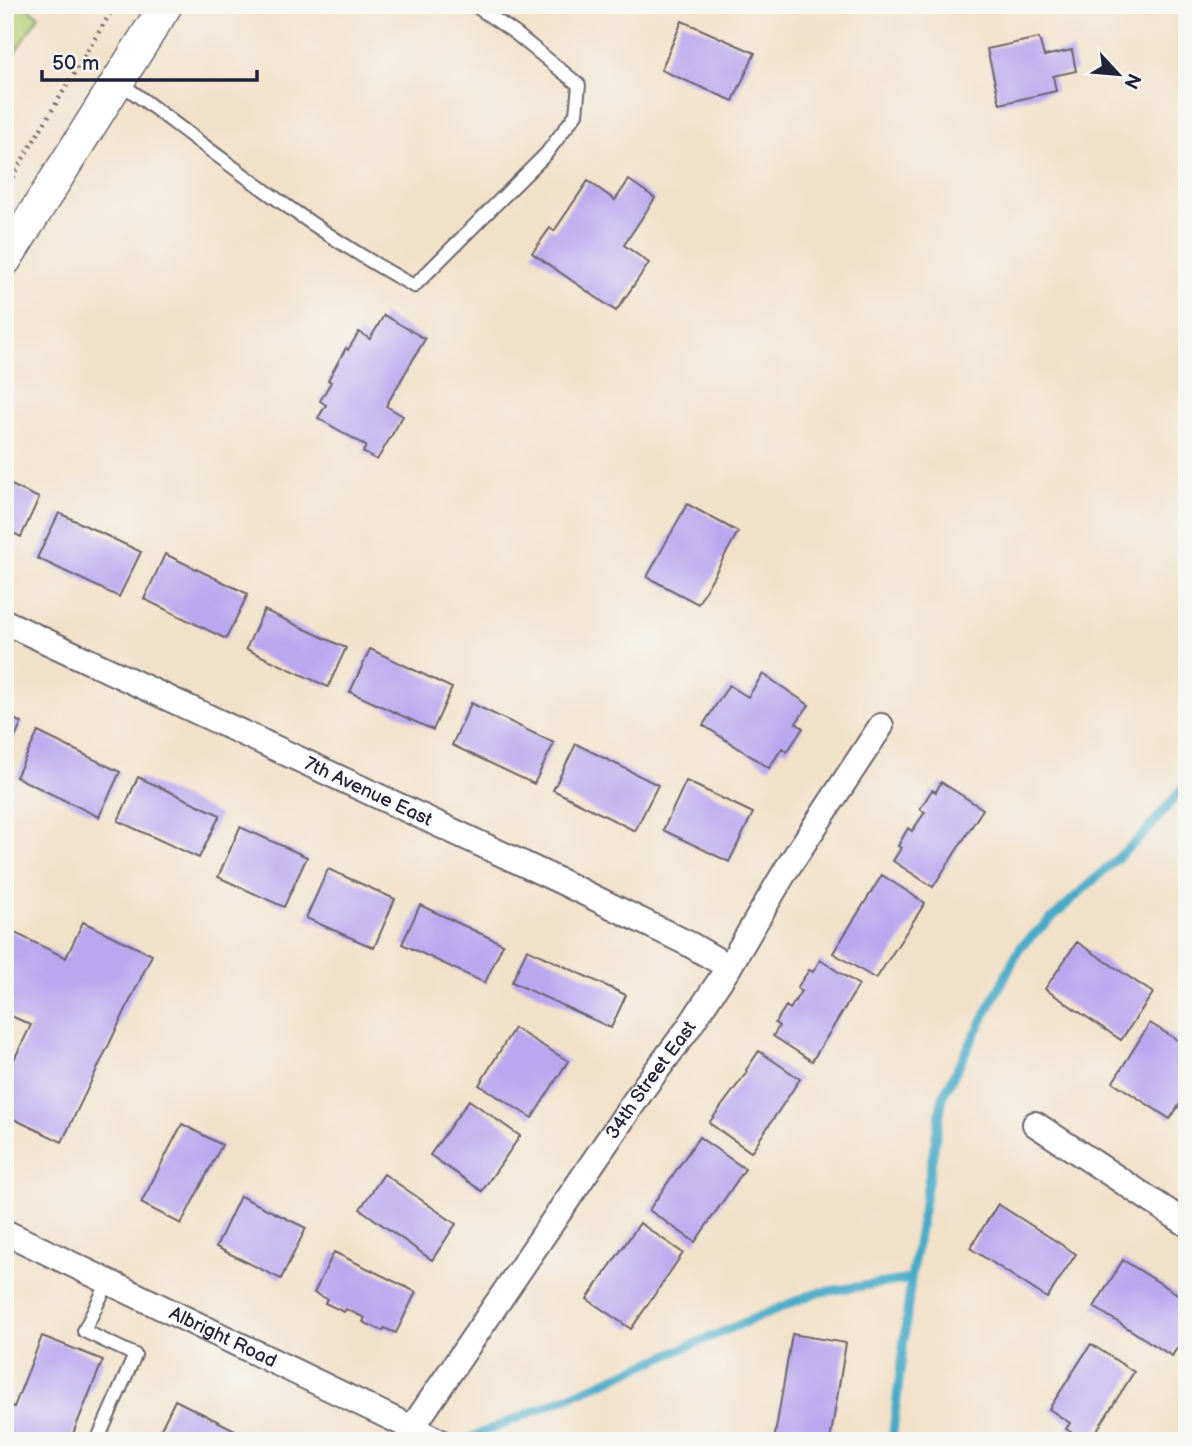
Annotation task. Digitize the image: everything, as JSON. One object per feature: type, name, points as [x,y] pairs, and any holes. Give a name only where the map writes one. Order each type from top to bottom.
[{"type":"street","points":[[5,260],[166,5]]},
{"type":"street","name":"7th Avenue East","points":[[5,622],[562,883],[689,944],[729,967]]},
{"type":"street","name":"34th Street East","points":[[427,1435],[729,967],[786,870],[881,726]]},
{"type":"street","points":[[1035,1124],[1187,1224]]},
{"type":"street","name":"Albright Road","points":[[5,1232],[427,1435]]},
{"type":"lane","points":[[118,81],[272,195],[389,273],[414,286],[546,154],[576,114],[579,85],[515,33],[474,5]]},
{"type":"lane","points":[[97,1441],[135,1355],[84,1331],[108,1282]]},
{"type":"path","points":[[5,188],[116,5]]},
{"type":"green space","points":[[5,5],[23,5],[39,16],[5,67]]},
{"type":"building","points":[[682,21],[755,53],[733,101],[661,70]]},
{"type":"building","points":[[1039,38],[1044,56],[1072,50],[1076,71],[1053,76],[1056,91],[1000,104],[987,49]]},
{"type":"building","points":[[629,180],[655,198],[624,245],[649,263],[616,311],[532,253],[550,228],[554,231],[588,181],[615,200]]},
{"type":"building","points":[[384,315],[425,339],[386,406],[403,416],[377,460],[363,452],[366,446],[318,418],[326,405],[320,401],[331,382],[328,380],[346,348],[348,350],[359,332],[370,339]]},
{"type":"building","points":[[5,482],[39,498],[21,537],[5,529]]},
{"type":"building","points":[[687,504],[738,532],[698,604],[647,577]]},
{"type":"building","points":[[59,513],[141,552],[119,597],[37,558]]},
{"type":"building","points":[[165,554],[248,594],[226,639],[144,599]]},
{"type":"building","points":[[264,610],[346,648],[328,687],[246,649]]},
{"type":"building","points":[[370,649],[452,688],[433,730],[350,692]]},
{"type":"building","points":[[763,674],[809,705],[796,723],[803,728],[787,752],[782,748],[769,768],[703,725],[729,685],[748,697]]},
{"type":"building","points":[[471,703],[554,743],[534,784],[452,745]]},
{"type":"building","points":[[5,715],[22,723],[5,758]]},
{"type":"building","points":[[38,732],[120,772],[99,817],[16,777]]},
{"type":"building","points":[[576,744],[658,785],[635,831],[553,790]]},
{"type":"building","points":[[138,777],[220,815],[199,858],[118,821]]},
{"type":"building","points":[[686,781],[753,813],[729,862],[663,830]]},
{"type":"building","points":[[941,782],[983,809],[933,887],[893,861],[908,828],[912,831],[925,812],[920,809],[932,790],[936,792]]},
{"type":"building","points":[[240,827],[307,857],[284,907],[218,877]]},
{"type":"building","points":[[328,869],[395,899],[374,948],[306,918]]},
{"type":"building","points":[[882,875],[925,903],[876,979],[833,953]]},
{"type":"building","points":[[420,905],[503,944],[485,983],[402,944]]},
{"type":"building","points":[[83,922],[152,955],[62,1142],[5,1115],[5,1078],[31,1025],[5,1013],[5,928],[66,958]]},
{"type":"building","points":[[1077,942],[1153,993],[1121,1040],[1045,989]]},
{"type":"building","points":[[527,949],[626,995],[611,1028],[512,982]]},
{"type":"building","points":[[820,960],[859,985],[812,1061],[773,1036],[779,1026],[775,1023],[786,1006],[790,1009],[801,991],[797,988],[809,970],[813,972]]},
{"type":"building","points":[[1150,1023],[1187,1046],[1187,1093],[1170,1119],[1113,1082]]},
{"type":"building","points":[[514,1028],[568,1061],[532,1118],[479,1085]]},
{"type":"building","points":[[759,1051],[800,1079],[751,1152],[709,1123],[747,1072]]},
{"type":"building","points":[[469,1100],[520,1136],[482,1191],[430,1155]]},
{"type":"building","points":[[182,1124],[222,1145],[181,1224],[141,1203]]},
{"type":"building","points":[[699,1137],[745,1169],[695,1242],[649,1210]]},
{"type":"building","points":[[384,1174],[456,1224],[432,1260],[360,1209]]},
{"type":"building","points":[[240,1196],[306,1228],[281,1279],[216,1247]]},
{"type":"building","points":[[998,1204],[1076,1254],[1047,1298],[970,1248]]},
{"type":"building","points":[[640,1223],[683,1253],[631,1329],[587,1299]]},
{"type":"building","points":[[334,1252],[416,1292],[396,1333],[384,1328],[383,1331],[363,1322],[365,1318],[325,1303],[327,1299],[314,1293]]},
{"type":"building","points":[[1123,1260],[1187,1300],[1187,1332],[1172,1356],[1094,1307]]},
{"type":"building","points":[[792,1334],[846,1343],[830,1441],[774,1441]]},
{"type":"building","points":[[42,1336],[103,1360],[70,1441],[5,1441],[5,1404],[14,1407]]},
{"type":"building","points":[[1091,1344],[1134,1372],[1090,1441],[1085,1441],[1066,1429],[1070,1423],[1049,1409]]},
{"type":"building","points":[[175,1400],[241,1433],[237,1441],[155,1441]]},
{"type":"waterway","points":[[892,1441],[911,1279],[943,1096],[1021,946],[1143,835],[1187,783]]},
{"type":"waterway","points":[[463,1441],[815,1293],[911,1279]]}]
